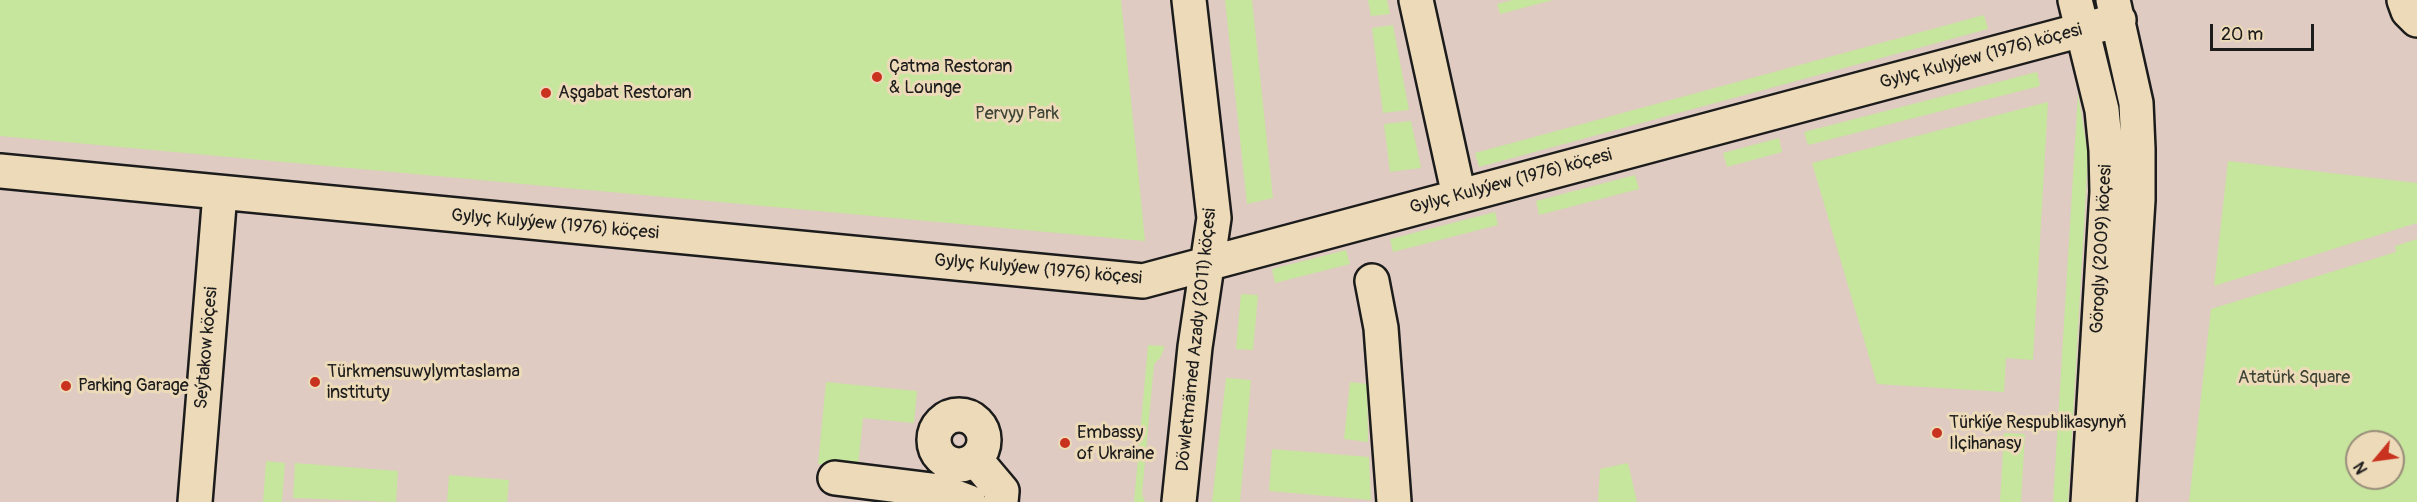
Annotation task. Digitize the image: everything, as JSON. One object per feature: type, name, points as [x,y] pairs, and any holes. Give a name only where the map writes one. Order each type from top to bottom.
[{"type":"street","name":"Döwletmämed Azady (2011) köçesi","points":[[1179,502],[1214,218],[1189,0]]},
{"type":"street","points":[[1416,0],[1459,196]]},
{"type":"street","points":[[2404,0],[2408,11],[2417,20]]},
{"type":"street","name":"Gylyç Kulyýew (1976) köçesi","points":[[0,171],[219,194],[1143,281],[1459,196],[2080,15],[2116,10]]},
{"type":"street","name":"Görogly (2009) köçesi","points":[[2116,10],[2136,103],[2138,149],[2137,212],[2119,502]]},
{"type":"street","name":"Görogly (2009) köçesi","points":[[2080,15],[2102,110],[2108,192],[2088,502]]},
{"type":"street","name":"Seýtakow köçesi","points":[[195,502],[219,194]]},
{"type":"street","points":[[1371,281],[1381,328],[1394,502]]},
{"type":"street","points":[[958,416],[971,418],[981,429],[984,442],[975,459],[961,465],[942,458],[935,445],[936,431],[945,420],[958,416]]},
{"type":"street","points":[[927,489],[930,471],[942,458]]},
{"type":"street","points":[[975,459],[1002,491],[1001,502]]},
{"type":"street","points":[[835,478],[940,491],[969,502]]},
{"type":"green space","name":"Pervyy Park","points":[[0,0],[1121,0],[1145,241],[0,136]]},
{"type":"green space","points":[[1225,0],[1252,0],[1273,198],[1247,204]]},
{"type":"green space","points":[[1368,0],[1387,0],[1390,14],[1371,16]]},
{"type":"green space","points":[[1513,0],[1553,0],[1500,14],[1497,4]]},
{"type":"green space","points":[[1984,15],[1988,29],[1479,167],[1475,153]]},
{"type":"green space","points":[[1393,25],[1409,110],[1383,113],[1372,28]]},
{"type":"green space","points":[[2037,72],[2040,86],[1808,145],[1804,132]]},
{"type":"green space","points":[[2078,94],[2088,156],[2068,502],[2053,502]]},
{"type":"green space","points":[[2048,102],[2033,360],[2006,358],[2004,392],[1877,384],[1812,163]]},
{"type":"green space","points":[[1411,121],[1421,168],[1390,172],[1384,124]]},
{"type":"green space","points":[[1779,138],[1782,152],[1727,167],[1723,153]]},
{"type":"green space","points":[[2228,161],[2417,183],[2417,223],[2214,286]]},
{"type":"green space","points":[[1635,175],[1639,189],[1539,215],[1536,201]]},
{"type":"green space","points":[[1495,212],[1498,225],[1393,252],[1390,239]]},
{"type":"green space","name":"Atatürk Square","points":[[2417,239],[2417,502],[2189,502],[2211,309],[2396,252],[2395,246]]},
{"type":"green space","points":[[1346,250],[1350,264],[1275,283],[1272,269]]},
{"type":"green space","points":[[1241,294],[1258,295],[1253,350],[1236,349]]},
{"type":"green space","points":[[1148,345],[1164,346],[1164,349],[1154,364],[1142,494],[1145,502],[1134,502]]},
{"type":"green space","points":[[1226,378],[1251,380],[1240,502],[1212,502]]},
{"type":"green space","points":[[826,382],[917,391],[914,423],[863,418],[858,467],[818,464]]},
{"type":"green space","points":[[1350,382],[1367,384],[1368,442],[1344,439]]},
{"type":"green space","points":[[2004,433],[2025,434],[2021,502],[2000,502]]},
{"type":"green space","points":[[1272,449],[1369,457],[1371,500],[1269,491]]},
{"type":"green space","points":[[266,461],[285,463],[282,502],[263,502]]},
{"type":"green space","points":[[295,463],[398,471],[396,502],[293,498]]},
{"type":"green space","points":[[1628,463],[1637,502],[1598,502],[1600,469]]},
{"type":"green space","points":[[449,475],[509,480],[507,502],[447,502]]},
{"type":"place","name":"Çatma Restoran & Lounge","points":[[877,77]]},
{"type":"place","name":"Aşgabat Restoran","points":[[546,93]]},
{"type":"place","name":"Türkmensuwylymtaslama instituty","points":[[315,382]]},
{"type":"place","name":"Parking Garage","points":[[66,386]]},
{"type":"place","name":"Türkiýe Respublikasynyň Ilçihanasy","points":[[1937,433]]},
{"type":"place","name":"Embassy of Ukraine","points":[[1065,443]]}]
